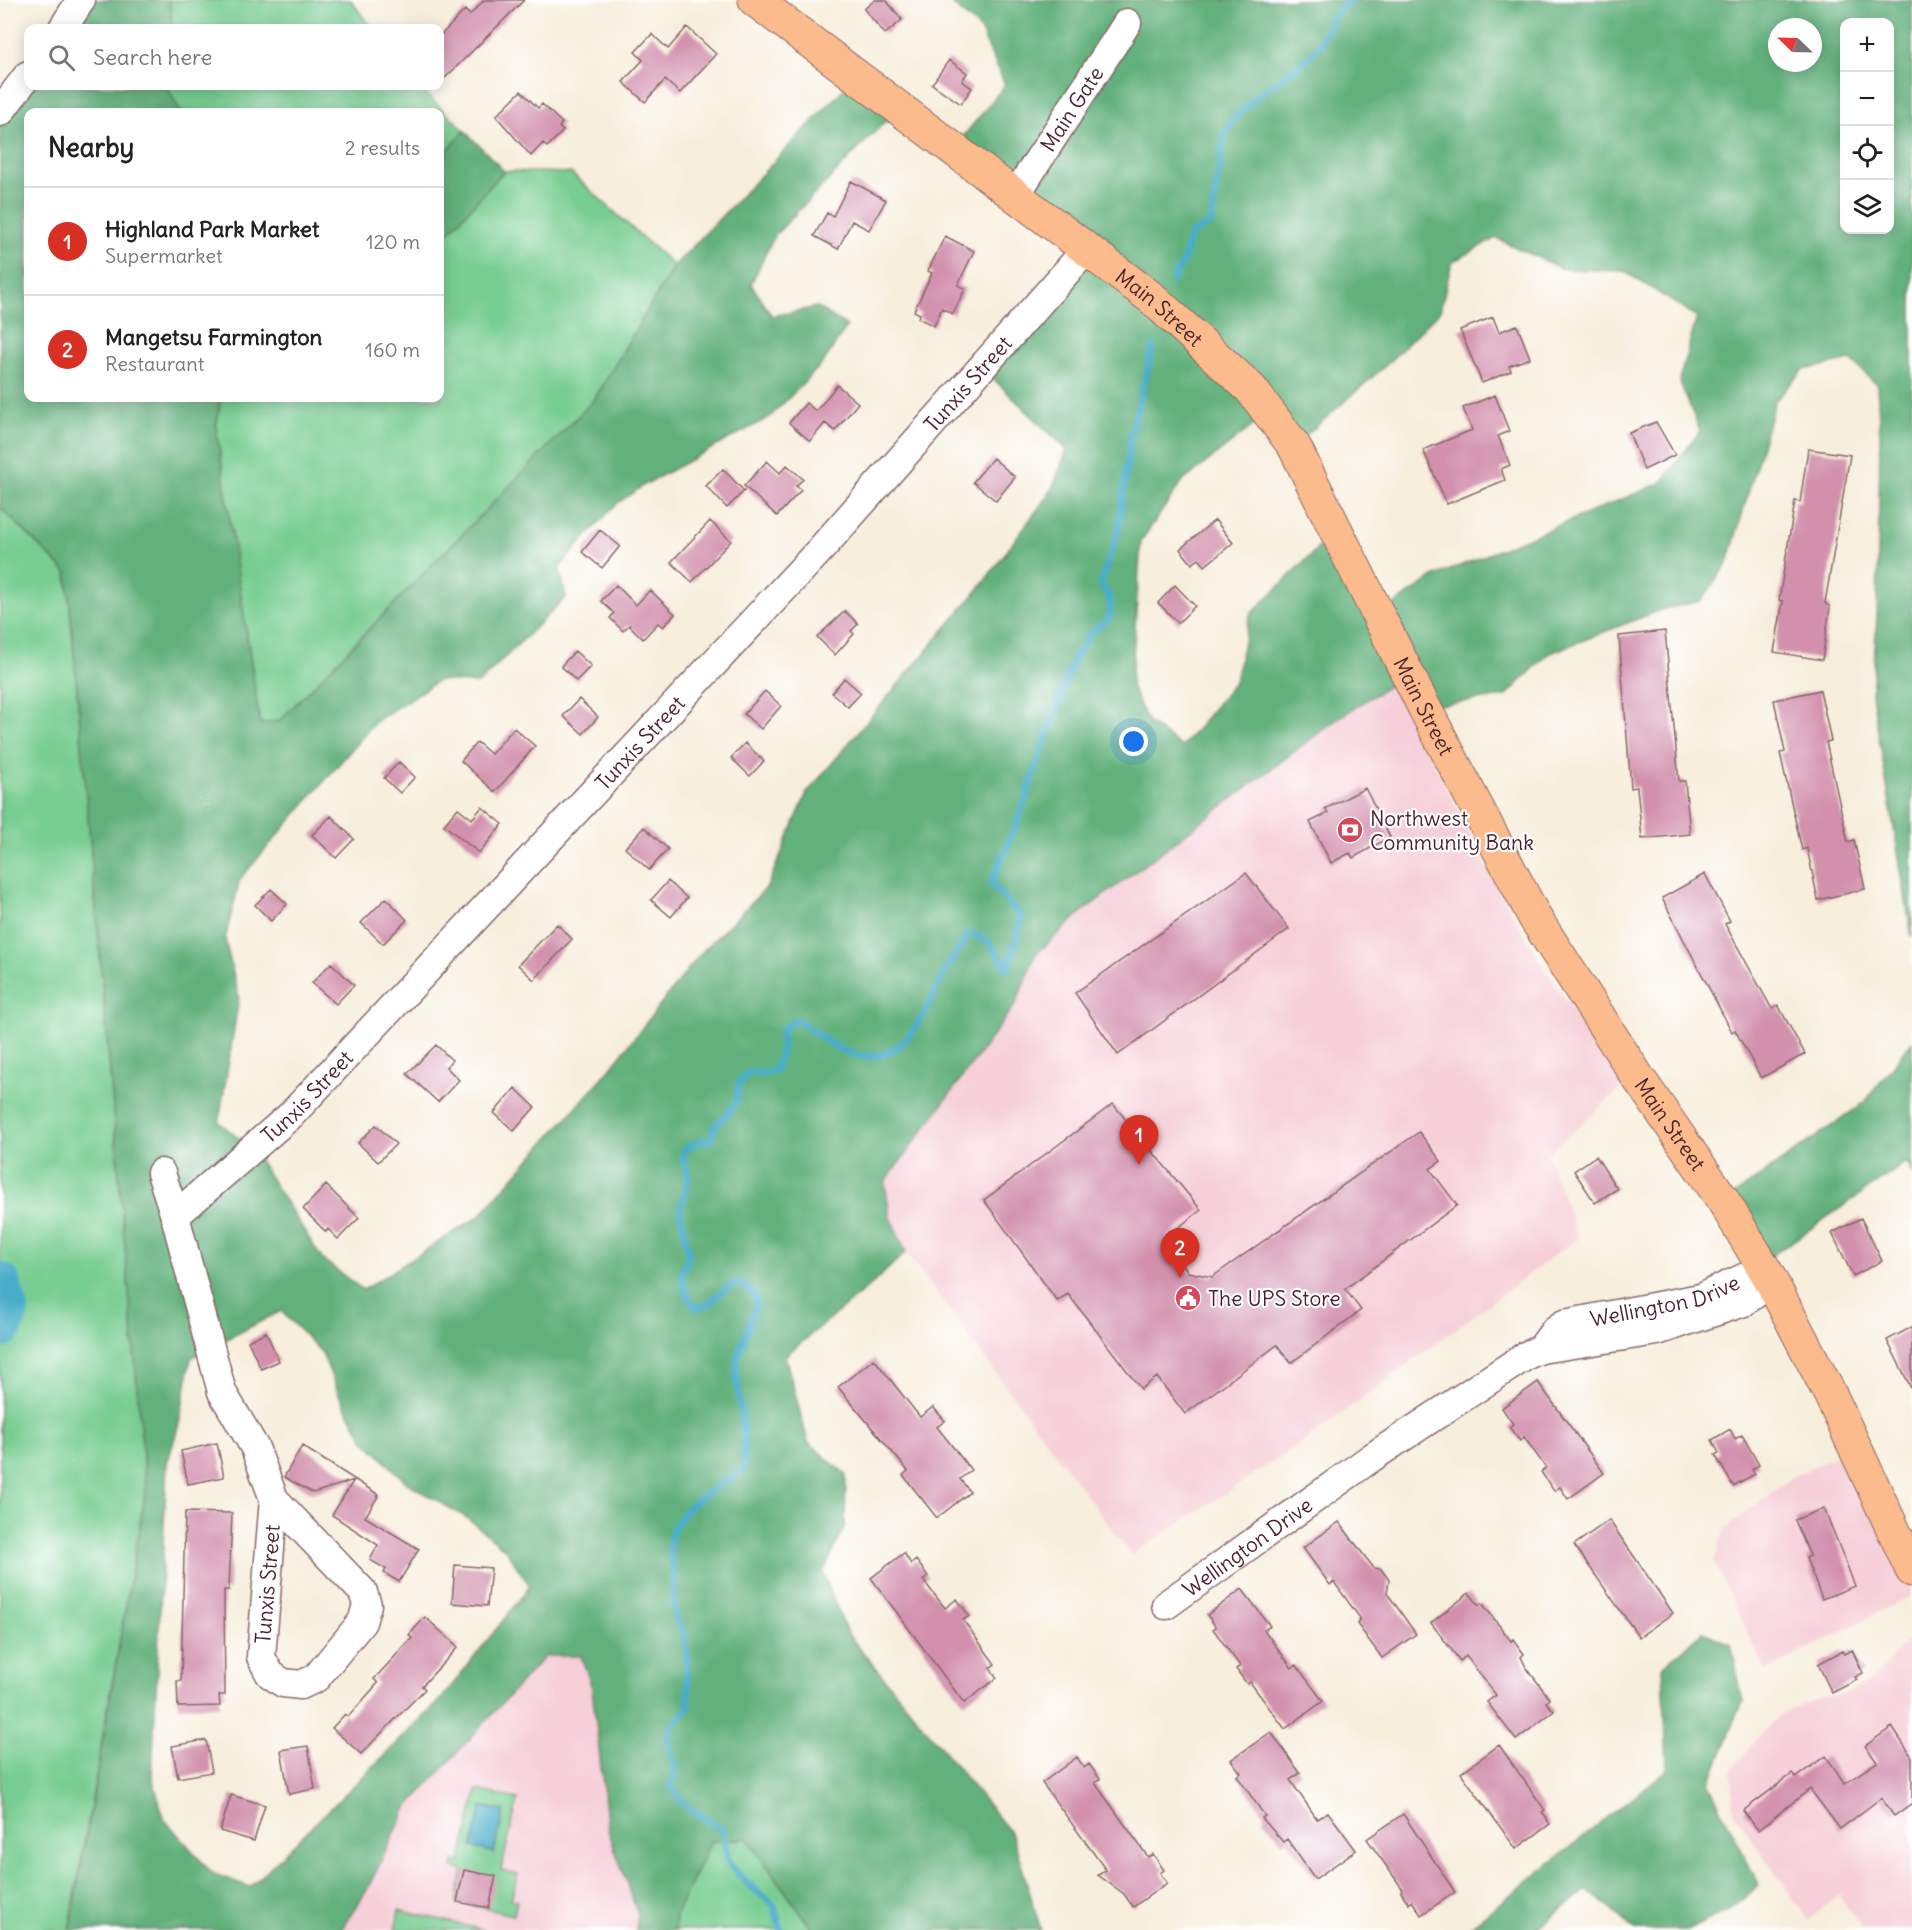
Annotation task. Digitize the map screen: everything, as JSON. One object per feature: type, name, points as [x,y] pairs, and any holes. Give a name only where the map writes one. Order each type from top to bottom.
[{"type":"highway","name":"Main Street","points":[[755,0],[1153,299],[1251,389],[1294,446],[1424,707],[1534,918],[1637,1076],[1723,1200],[1768,1275],[1831,1396],[1912,1570]]},
{"type":"street","points":[[66,24],[81,0]]},
{"type":"street","name":"Main Gate","points":[[1015,196],[1127,23]]},
{"type":"street","points":[[0,112],[24,80]]},
{"type":"street","name":"Tunxis Street","points":[[175,1216],[291,1115],[820,550],[1086,249]]},
{"type":"street","name":"Tunxis Street","points":[[161,1173],[175,1216],[222,1392],[255,1448],[274,1499],[363,1592],[367,1605],[362,1622],[316,1678],[301,1685],[283,1683],[270,1674],[261,1657],[274,1499]]},
{"type":"street","name":"Wellington Drive","points":[[1166,1605],[1371,1458],[1527,1355],[1541,1349],[1658,1331],[1744,1302],[1759,1291],[1768,1275]]},
{"type":"shaded area","points":[[1393,683],[1493,878],[1546,972],[1626,1084],[1547,1154],[1578,1238],[1298,1446],[1131,1555],[906,1252],[890,1217],[885,1182],[1016,1004],[1035,955],[1082,912],[1340,717]]},
{"type":"shaded area","points":[[1854,1447],[1912,1570],[1912,1595],[1766,1671],[1714,1561],[1725,1529],[1790,1478]]},
{"type":"shaded area","points":[[1912,1635],[1912,1930],[1863,1930],[1839,1895],[1808,1920],[1735,1814],[1730,1773],[1753,1743],[1784,1712],[1818,1698],[1848,1694],[1878,1675]]},
{"type":"shaded area","points":[[545,1656],[581,1656],[592,1688],[608,1830],[638,1915],[636,1930],[341,1930],[367,1890],[407,1808]]},
{"type":"green space","points":[[81,0],[170,0],[172,24],[66,24]]},
{"type":"green space","points":[[170,0],[351,0],[368,24],[171,24]]},
{"type":"green space","points":[[948,0],[1912,0],[1912,938],[1872,695],[1877,614],[1880,436],[1877,385],[1851,360],[1803,370],[1775,401],[1728,563],[1701,601],[1663,609],[1548,654],[1506,696],[1424,707],[1393,683],[1340,717],[1082,912],[1035,955],[1016,1004],[885,1182],[890,1217],[906,1252],[872,1284],[785,1356],[808,1442],[846,1475],[845,1526],[823,1573],[847,1633],[1012,1834],[1041,1930],[813,1930],[747,1838],[711,1841],[676,1914],[675,1930],[636,1930],[638,1915],[608,1830],[592,1688],[581,1656],[545,1656],[407,1808],[367,1890],[341,1930],[70,1930],[146,1490],[67,573],[0,507],[0,112],[24,90],[168,90],[179,108],[24,108],[24,402],[220,402],[216,426],[260,724],[279,721],[594,400],[674,266],[856,76],[898,108],[775,235],[751,284],[772,316],[817,307],[847,326],[823,363],[770,417],[646,484],[615,505],[559,568],[566,597],[478,684],[439,680],[377,720],[240,879],[225,939],[239,998],[219,1122],[252,1149],[322,1259],[363,1290],[478,1217],[605,1075],[701,953],[767,887],[807,793],[981,586],[1051,491],[1067,450],[981,367],[1086,249],[953,149],[1005,85],[980,29]],"holes":[[[1496,238],[1562,269],[1624,271],[1697,317],[1679,380],[1700,431],[1661,483],[1433,577],[1381,614],[1337,529],[1250,615],[1235,682],[1182,747],[1148,722],[1131,686],[1141,541],[1182,482],[1269,413],[1294,446],[1384,367],[1440,311],[1452,262]],[[281,1311],[322,1353],[342,1402],[365,1441],[407,1483],[467,1518],[505,1549],[530,1586],[439,1702],[250,1887],[212,1873],[164,1819],[152,1776],[167,1464],[179,1424],[191,1358]]]},
{"type":"green space","points":[[168,90],[422,90],[441,108],[179,108]]},
{"type":"green space","points":[[444,111],[465,131],[444,154]]},
{"type":"green space","points":[[465,131],[504,171],[444,238],[444,154]]},
{"type":"green space","points":[[504,171],[571,173],[674,266],[594,400],[279,721],[260,724],[216,426],[220,402],[444,402],[444,238]]},
{"type":"green space","points":[[0,507],[67,573],[146,1490],[69,1930],[0,1930]]},
{"type":"green space","points":[[1912,1041],[1912,1174],[1907,1162],[1761,1263],[1724,1202],[1865,1102]]},
{"type":"green space","points":[[1703,1632],[1731,1644],[1743,1701],[1709,1785],[1759,1885],[1730,1910],[1687,1930],[1635,1930],[1587,1890],[1535,1930],[1466,1930],[1667,1770],[1663,1667]]},
{"type":"green space","points":[[477,1790],[518,1799],[501,1870],[518,1874],[511,1899],[517,1901],[514,1915],[456,1902],[463,1870],[453,1868],[454,1861],[460,1862]]},
{"type":"green space","points":[[747,1838],[813,1930],[675,1930],[676,1914],[711,1841]]},
{"type":"green space","points":[[399,1910],[485,1930],[395,1930]]},
{"type":"water","points":[[482,1806],[504,1811],[494,1853],[472,1847]]},
{"type":"building","points":[[484,0],[524,0],[444,79],[444,32],[465,10],[470,15]]},
{"type":"building","points":[[875,0],[886,0],[902,20],[885,34],[864,9]]},
{"type":"building","points":[[687,27],[716,54],[680,93],[665,80],[645,102],[623,82],[643,60],[635,52],[652,34],[668,49]]},
{"type":"building","points":[[949,60],[967,73],[962,81],[972,88],[961,104],[932,84]]},
{"type":"building","points":[[521,91],[538,108],[542,104],[562,123],[559,127],[563,131],[547,147],[543,143],[531,156],[496,116]]},
{"type":"building","points":[[851,181],[886,200],[869,230],[852,221],[838,249],[814,236],[827,213],[833,216]]},
{"type":"building","points":[[945,236],[974,251],[958,285],[965,289],[953,314],[942,308],[934,326],[918,318],[920,314],[914,311],[932,273],[928,271]]},
{"type":"building","points":[[1493,317],[1499,332],[1517,325],[1530,358],[1509,366],[1511,371],[1482,383],[1460,330]]},
{"type":"building","points":[[837,385],[858,403],[835,431],[825,423],[810,441],[789,423],[806,403],[816,411]]},
{"type":"building","points":[[1495,395],[1509,431],[1498,436],[1510,465],[1501,469],[1505,480],[1447,504],[1423,450],[1472,430],[1463,408]]},
{"type":"building","points":[[1656,422],[1675,455],[1644,470],[1629,433]]},
{"type":"building","points":[[1808,449],[1850,455],[1825,603],[1830,607],[1822,660],[1774,652],[1783,601],[1779,600],[1795,501],[1800,502]]},
{"type":"building","points":[[993,458],[1015,477],[996,501],[973,482]]},
{"type":"building","points":[[767,461],[780,473],[787,465],[803,479],[796,486],[801,490],[777,516],[744,486]]},
{"type":"building","points":[[723,469],[744,491],[727,508],[706,486]]},
{"type":"building","points":[[1215,520],[1233,543],[1205,566],[1199,559],[1192,564],[1180,549]]},
{"type":"building","points":[[710,521],[731,541],[692,582],[671,562]]},
{"type":"building","points":[[600,530],[620,546],[602,568],[582,552]]},
{"type":"building","points":[[616,585],[636,605],[650,590],[675,614],[663,627],[658,623],[643,639],[629,625],[623,631],[610,618],[614,613],[601,601]]},
{"type":"building","points":[[1175,585],[1195,606],[1178,623],[1158,603]]},
{"type":"building","points":[[845,611],[858,624],[851,631],[854,634],[835,655],[817,637]]},
{"type":"building","points":[[1665,631],[1679,781],[1685,781],[1690,834],[1642,839],[1637,787],[1631,788],[1619,636]]},
{"type":"building","points":[[575,651],[591,666],[576,681],[561,666]]},
{"type":"building","points":[[844,678],[861,693],[848,707],[832,693]]},
{"type":"building","points":[[1820,690],[1831,741],[1826,742],[1848,842],[1854,840],[1865,889],[1818,900],[1807,848],[1802,850],[1780,753],[1785,752],[1774,700]]},
{"type":"building","points":[[765,691],[781,706],[761,729],[744,714]]},
{"type":"building","points":[[579,699],[598,717],[583,734],[563,716]]},
{"type":"building","points":[[514,728],[535,746],[495,792],[461,761],[477,742],[491,754]]},
{"type":"building","points":[[745,743],[764,761],[750,776],[731,758]]},
{"type":"building","points":[[399,762],[415,777],[400,793],[384,778]]},
{"type":"building","name":"Northwest Community Bank","points":[[1365,788],[1390,837],[1353,858],[1350,853],[1331,863],[1310,822],[1328,813],[1325,809]]},
{"type":"building","points":[[482,807],[503,824],[479,853],[444,825],[458,808],[472,819]]},
{"type":"building","points":[[331,816],[354,839],[336,858],[312,835]]},
{"type":"building","points":[[644,827],[668,849],[649,870],[625,848]]},
{"type":"building","points":[[1246,873],[1289,929],[1118,1055],[1075,993]]},
{"type":"building","points":[[1705,874],[1730,921],[1725,924],[1772,1009],[1778,1005],[1805,1054],[1761,1078],[1735,1030],[1732,1032],[1662,898]]},
{"type":"building","points":[[668,881],[687,898],[671,917],[651,900]]},
{"type":"building","points":[[271,889],[287,904],[271,921],[255,905]]},
{"type":"building","points":[[386,898],[407,920],[383,944],[361,923]]},
{"type":"building","points":[[557,924],[572,939],[534,980],[518,965]]},
{"type":"building","points":[[331,963],[354,985],[336,1004],[312,983]]},
{"type":"building","points":[[436,1045],[452,1060],[446,1067],[459,1080],[438,1102],[407,1074]]},
{"type":"building","points":[[515,1088],[535,1107],[514,1131],[494,1113]]},
{"type":"building","points":[[1113,1104],[1201,1210],[1165,1238],[1188,1272],[1212,1277],[1419,1132],[1441,1161],[1430,1169],[1457,1205],[1345,1289],[1361,1310],[1291,1363],[1277,1345],[1185,1414],[1157,1377],[1141,1389],[1068,1294],[1057,1301],[984,1200]]},
{"type":"building","points":[[376,1125],[396,1144],[378,1162],[358,1143]]},
{"type":"building","points":[[1596,1156],[1617,1189],[1595,1203],[1574,1171]]},
{"type":"building","points":[[326,1185],[359,1218],[338,1239],[328,1229],[326,1232],[303,1209]]},
{"type":"building","points":[[1861,1218],[1882,1261],[1853,1276],[1832,1233]]},
{"type":"building","points":[[1912,1327],[1912,1390],[1887,1340]]},
{"type":"building","points":[[266,1332],[279,1361],[261,1369],[248,1341]]},
{"type":"building","points":[[874,1359],[920,1417],[933,1407],[945,1421],[937,1427],[971,1470],[960,1479],[970,1492],[937,1518],[903,1475],[908,1471],[838,1387]]},
{"type":"building","points":[[1538,1382],[1604,1473],[1568,1499],[1560,1487],[1554,1491],[1541,1472],[1546,1468],[1524,1437],[1520,1441],[1509,1427],[1513,1424],[1502,1408]]},
{"type":"building","points":[[1730,1429],[1735,1439],[1742,1435],[1759,1465],[1752,1469],[1755,1474],[1733,1486],[1715,1455],[1719,1453],[1712,1440]]},
{"type":"building","points":[[217,1443],[224,1477],[188,1484],[181,1451]]},
{"type":"building","points":[[302,1446],[379,1495],[365,1517],[419,1549],[399,1582],[384,1573],[386,1569],[370,1560],[378,1545],[332,1515],[354,1480],[313,1493],[284,1477]]},
{"type":"building","points":[[1824,1508],[1855,1586],[1822,1599],[1806,1558],[1810,1556],[1795,1520]]},
{"type":"building","points":[[185,1512],[232,1513],[229,1590],[224,1590],[225,1695],[219,1695],[220,1706],[178,1707],[177,1681],[181,1681]]},
{"type":"building","points":[[1609,1520],[1673,1613],[1639,1637],[1574,1545]]},
{"type":"building","points":[[1339,1522],[1374,1568],[1381,1569],[1389,1580],[1387,1593],[1416,1634],[1382,1658],[1357,1624],[1360,1618],[1334,1582],[1330,1585],[1303,1548]]},
{"type":"building","points":[[904,1553],[911,1564],[916,1560],[928,1576],[923,1580],[945,1608],[957,1599],[969,1616],[963,1620],[995,1664],[990,1668],[997,1678],[964,1703],[871,1578]]},
{"type":"building","points":[[455,1565],[491,1568],[487,1606],[452,1603]]},
{"type":"building","points":[[1242,1589],[1270,1626],[1264,1630],[1292,1668],[1296,1665],[1323,1701],[1285,1729],[1250,1682],[1247,1684],[1236,1669],[1240,1666],[1213,1629],[1216,1627],[1207,1615]]},
{"type":"building","points":[[1469,1593],[1479,1605],[1482,1603],[1524,1654],[1521,1657],[1526,1667],[1550,1699],[1546,1702],[1554,1711],[1516,1740],[1487,1702],[1496,1695],[1466,1656],[1460,1661],[1431,1623]]},
{"type":"building","points":[[425,1617],[458,1647],[422,1686],[425,1689],[361,1754],[332,1728],[345,1714],[348,1717],[378,1683],[374,1679],[412,1638],[409,1635]]},
{"type":"building","points":[[1852,1650],[1863,1673],[1855,1677],[1857,1680],[1832,1693],[1818,1664],[1842,1651],[1844,1654]]},
{"type":"building","points":[[1892,1727],[1912,1757],[1912,1803],[1894,1816],[1881,1798],[1840,1829],[1810,1789],[1758,1830],[1743,1811],[1792,1774],[1796,1778],[1826,1756],[1844,1784],[1877,1762],[1865,1746]]},
{"type":"building","points":[[1271,1732],[1300,1773],[1290,1780],[1317,1819],[1328,1812],[1356,1850],[1315,1879],[1287,1839],[1283,1842],[1262,1818],[1265,1816],[1237,1776],[1241,1773],[1231,1760]]},
{"type":"building","points":[[206,1740],[212,1772],[178,1778],[172,1746]]},
{"type":"building","points":[[1499,1745],[1545,1810],[1542,1812],[1550,1824],[1516,1849],[1461,1773]]},
{"type":"building","points":[[308,1746],[315,1789],[289,1794],[281,1750]]},
{"type":"building","points":[[1077,1757],[1084,1768],[1089,1764],[1100,1779],[1095,1783],[1148,1857],[1153,1854],[1164,1870],[1160,1873],[1167,1883],[1133,1907],[1124,1894],[1098,1875],[1106,1870],[1042,1783]]},
{"type":"building","points":[[231,1795],[265,1805],[254,1841],[220,1831]]},
{"type":"building","points":[[1403,1814],[1455,1892],[1421,1915],[1412,1901],[1409,1904],[1401,1892],[1402,1888],[1367,1839]]},
{"type":"building","points":[[464,1870],[496,1876],[489,1908],[457,1902]]},
{"type":"waterway","points":[[1173,280],[1184,259],[1190,235],[1211,223],[1224,135],[1235,118],[1264,90],[1300,65],[1319,46],[1333,17],[1349,0],[1355,0]]},
{"type":"waterway","points":[[781,1930],[774,1905],[749,1885],[729,1864],[722,1829],[684,1805],[671,1786],[677,1767],[668,1741],[669,1735],[675,1723],[689,1708],[685,1635],[675,1615],[674,1573],[670,1541],[680,1518],[689,1508],[710,1490],[744,1469],[744,1436],[736,1372],[738,1355],[757,1302],[753,1293],[738,1283],[727,1288],[702,1307],[696,1308],[685,1292],[682,1274],[689,1254],[680,1212],[688,1178],[683,1159],[685,1149],[701,1141],[710,1141],[714,1127],[730,1111],[737,1099],[739,1082],[749,1072],[764,1074],[775,1070],[782,1049],[782,1029],[797,1020],[835,1046],[857,1055],[876,1056],[892,1051],[917,1025],[969,933],[989,942],[1008,970],[1022,917],[991,884],[1018,820],[1074,658],[1090,634],[1110,617],[1110,599],[1101,584],[1118,531],[1131,435],[1153,347]]},
{"type":"waterway","points":[[0,1282],[9,1310],[3,1327],[0,1329]]},
{"type":"place","name":"Northwest Community Bank","points":[[1350,830]]},
{"type":"place","name":"Highland Park Market","points":[[1139,1165]]},
{"type":"place","name":"Mangetsu Farmington","points":[[1180,1278]]},
{"type":"place","name":"The UPS Store","points":[[1188,1298]]}]
